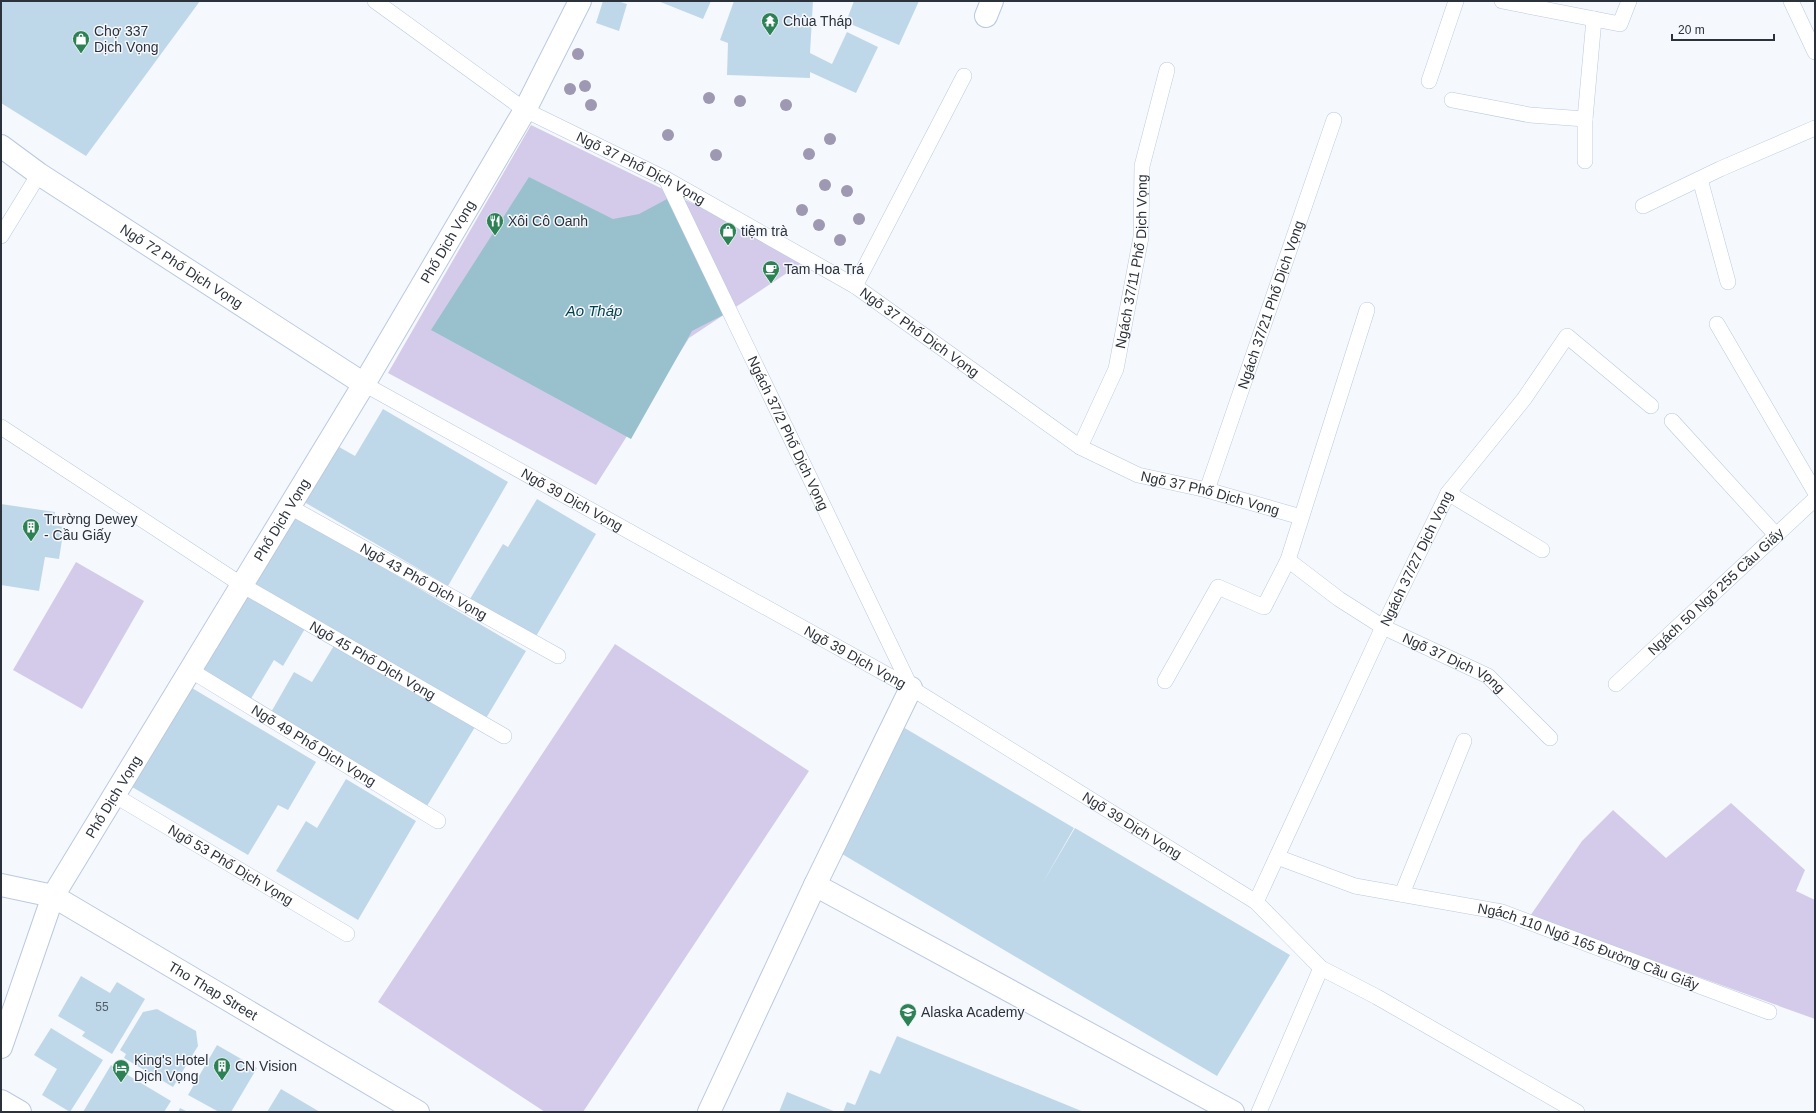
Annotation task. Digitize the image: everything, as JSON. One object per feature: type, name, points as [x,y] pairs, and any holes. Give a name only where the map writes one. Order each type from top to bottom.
[{"type":"street","name":"Phố Dịch Vọng","points":[[1,1047],[53,896],[364,384],[525,110],[580,1]]},
{"type":"street","name":"Ngõ 72 Phố Dịch Vọng","points":[[1,146],[39,174],[364,384]]},
{"type":"street","points":[[709,1112],[911,688]]},
{"type":"street","name":"Tho Thap Street","points":[[1,885],[53,896],[418,1112]]},
{"type":"street","points":[[816,885],[1233,1112]]},
{"type":"street","points":[[1,1101],[20,1112]]},
{"type":"lane","name":"Ngõ 37 Phố Dịch Vọng","points":[[375,1],[525,110],[666,179],[855,286],[1080,447],[1138,476],[1206,490],[1301,517]]},
{"type":"lane","points":[[1429,81],[1456,1]]},
{"type":"lane","points":[[1502,1],[1620,24],[1629,1]]},
{"type":"lane","points":[[1791,1],[1815,52]]},
{"type":"lane","points":[[1585,161],[1585,119],[1594,19]]},
{"type":"lane","name":"Ngách 37/11 Phố Dịch Vọng","points":[[1080,447],[1116,369],[1141,237],[1142,166],[1167,70]]},
{"type":"lane","points":[[855,286],[964,76]]},
{"type":"lane","points":[[1452,100],[1530,115],[1585,119]]},
{"type":"lane","name":"Ngách 37/21 Phố Dịch Vọng","points":[[1206,490],[1334,120]]},
{"type":"lane","points":[[1643,206],[1720,169],[1815,128]]},
{"type":"lane","points":[[1,236],[39,174]]},
{"type":"lane","name":"Ngách 37/2 Phố Dịch Vọng","points":[[666,179],[911,688]]},
{"type":"lane","points":[[1700,179],[1728,282]]},
{"type":"lane","points":[[1165,682],[1218,587],[1264,607],[1288,560],[1367,310]]},
{"type":"lane","points":[[1717,324],[1815,492]]},
{"type":"lane","name":"Ngách 37/27 Dịch Vọng","points":[[1256,902],[1382,627],[1448,493],[1524,400],[1567,336],[1651,406]]},
{"type":"lane","name":"Ngõ 39 Dịch Vọng","points":[[364,384],[911,688],[1256,902],[1321,968],[1377,997],[1577,1112]]},
{"type":"lane","points":[[1672,421],[1776,535]]},
{"type":"lane","name":"Ngõ 45 Phố Dịch Vọng","points":[[1,427],[242,585],[504,736]]},
{"type":"lane","points":[[1448,493],[1542,550]]},
{"type":"lane","name":"Ngách 50 Ngõ 255 Cầu Giấy","points":[[1616,684],[1815,499]]},
{"type":"lane","name":"Ngõ 43 Phố Dịch Vọng","points":[[290,507],[558,656]]},
{"type":"lane","name":"Ngõ 37 Dịch Vọng","points":[[1288,560],[1339,599],[1382,627],[1488,676],[1550,738]]},
{"type":"lane","name":"Ngõ 49 Phố Dịch Vọng","points":[[190,670],[438,820]]},
{"type":"lane","points":[[1402,894],[1464,741]]},
{"type":"lane","name":"Ngõ 53 Phố Dịch Vọng","points":[[114,795],[347,934]]},
{"type":"lane","name":"Ngách 110 Ngõ 165 Đường Cầu Giấy","points":[[1277,857],[1354,886],[1502,912],[1769,1012]]},
{"type":"lane","points":[[1258,1112],[1321,968]]},
{"type":"shaded area","points":[[531,125],[819,265],[790,271],[689,338],[596,485],[388,373]]},
{"type":"shaded area","points":[[76,562],[144,601],[82,709],[13,670]]},
{"type":"shaded area","points":[[615,644],[809,771],[583,1112],[545,1112],[378,1002]]},
{"type":"shaded area","points":[[1731,803],[1805,870],[1796,891],[1815,900],[1815,1019],[1530,916],[1582,841],[1613,810],[1666,858]]},
{"type":"water","name":"Ao Tháp","points":[[529,177],[613,219],[639,214],[667,199],[727,313],[692,331],[631,439],[431,330]]},
{"type":"building","name":"Chợ 337 Dịch Vọng","points":[[3,1],[200,1],[86,156],[1,103],[1,5]]},
{"type":"building","points":[[603,1],[617,1],[627,4],[619,31],[596,23]]},
{"type":"building","points":[[658,1],[711,1],[703,19]]},
{"type":"building","points":[[734,1],[813,1],[810,53],[832,64],[847,32],[878,47],[856,93],[810,72],[810,78],[727,75],[728,43],[720,40]]},
{"type":"building","points":[[854,1],[919,1],[899,45],[846,22]]},
{"type":"building","points":[[383,409],[508,482],[448,586],[299,499],[332,443],[355,456]]},
{"type":"building","points":[[537,499],[596,534],[535,638],[470,599],[503,544],[508,547]]},
{"type":"building","name":"Trường Dewey - Cầu Giấy","points":[[1,504],[55,512],[53,525],[64,527],[59,559],[45,557],[39,591],[1,585]]},
{"type":"building","points":[[292,514],[526,651],[485,720],[251,583]]},
{"type":"building","points":[[243,590],[306,627],[283,666],[274,660],[249,702],[196,671]]},
{"type":"building","points":[[335,644],[475,727],[427,806],[270,714],[294,672],[312,682]]},
{"type":"building","points":[[187,685],[316,762],[288,810],[278,805],[248,855],[127,784]]},
{"type":"building","points":[[903,727],[1074,828],[1042,884],[1075,828],[1290,955],[1217,1076],[837,851]]},
{"type":"building","points":[[346,779],[416,821],[358,920],[276,871],[306,821],[317,828]]},
{"type":"building","points":[[81,976],[110,993],[117,982],[145,999],[112,1054],[82,1036],[85,1032],[58,1016]]},
{"type":"building","points":[[157,1009],[196,1031],[198,1046],[173,1087],[124,1058],[126,1054],[120,1050],[143,1012]]},
{"type":"building","points":[[51,1028],[103,1060],[70,1112],[42,1095],[57,1069],[34,1055]]},
{"type":"building","points":[[897,1036],[1084,1112],[843,1112],[847,1102],[855,1105],[870,1070],[880,1074]]},
{"type":"building","name":"CN Vision","points":[[217,1045],[257,1068],[231,1112],[219,1112],[188,1095]]},
{"type":"building","name":"King's Hotel Dịch Vọng","points":[[111,1065],[171,1101],[164,1112],[83,1112]]},
{"type":"building","points":[[281,1089],[320,1112],[267,1112]]},
{"type":"building","points":[[787,1092],[836,1112],[779,1112]]},
{"type":"building","points":[[180,1108],[188,1112],[178,1112]]},
{"type":"place","name":"Chùa Tháp","points":[[770,36]]},
{"type":"place","name":"Chợ 337 Dịch Vọng","points":[[81,54]]},
{"type":"place","name":"Xôi Cô Oanh","points":[[495,236]]},
{"type":"place","name":"tiệm trà","points":[[728,246]]},
{"type":"place","name":"Tam Hoa Trá","points":[[771,284]]},
{"type":"place","name":"Trường Dewey - Cầu Giấy","points":[[31,542]]},
{"type":"place","name":"Alaska Academy","points":[[908,1027]]},
{"type":"place","name":"CN Vision","points":[[222,1081]]},
{"type":"place","name":"King's Hotel Dịch Vọng","points":[[121,1083]]}]
